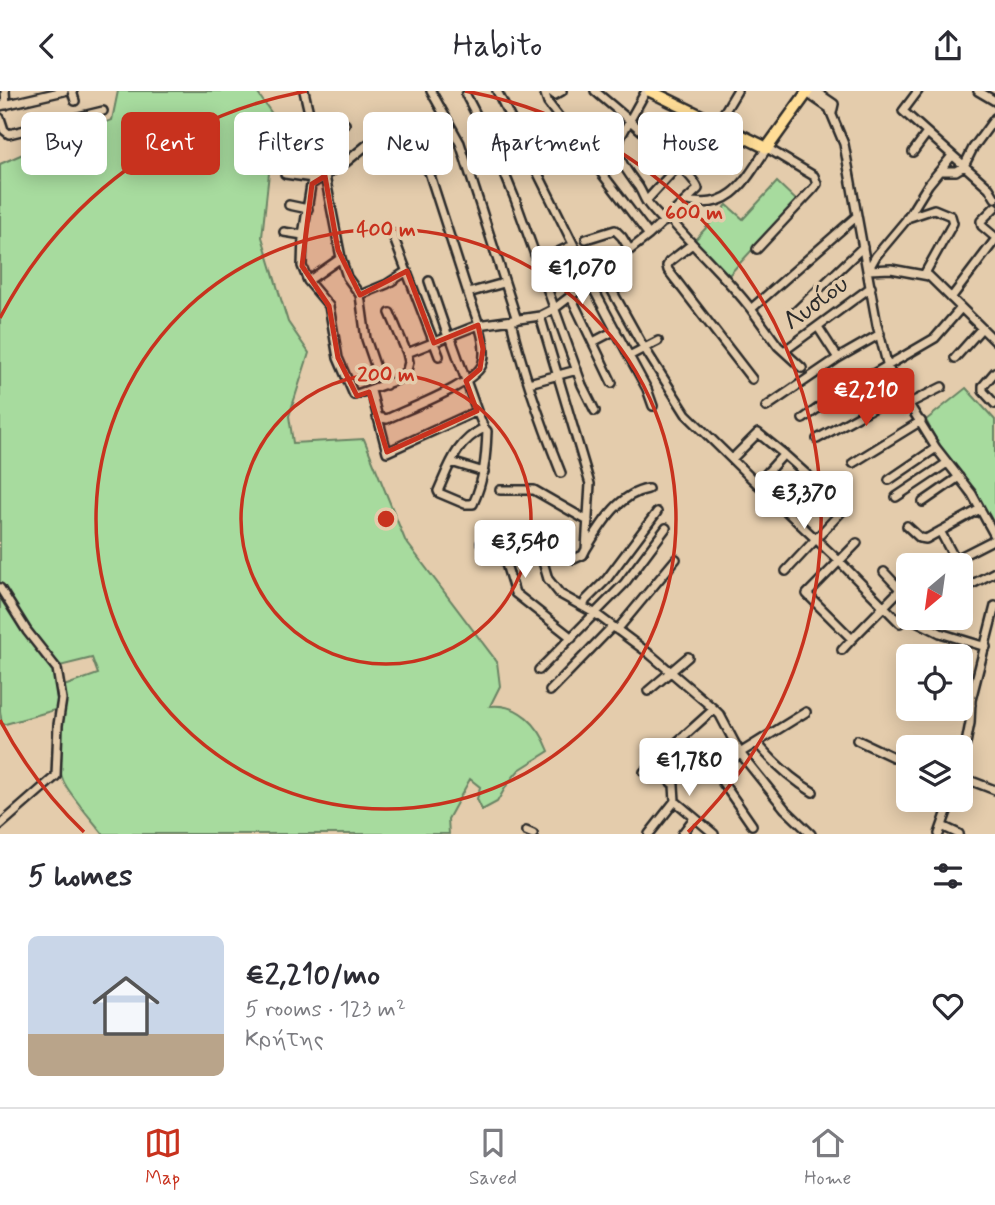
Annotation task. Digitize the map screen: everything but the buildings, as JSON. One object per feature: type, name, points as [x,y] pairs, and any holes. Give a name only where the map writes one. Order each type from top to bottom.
[{"type":"main road","points":[[650,91],[691,112]]},
{"type":"main road","points":[[743,137],[767,148],[810,92]]},
{"type":"street","points":[[5,91],[3,106],[42,94],[64,91]]},
{"type":"street","points":[[72,91],[75,101]]},
{"type":"street","points":[[304,91],[309,112]]},
{"type":"street","points":[[431,91],[460,143],[504,283],[514,320],[519,354],[545,434],[561,473]]},
{"type":"street","points":[[497,91],[593,288],[644,382],[653,406]]},
{"type":"street","points":[[544,91],[548,103],[649,235]]},
{"type":"street","points":[[550,91],[555,95],[562,91]]},
{"type":"street","points":[[595,91],[638,129]]},
{"type":"street","points":[[650,91],[619,142],[621,161],[646,201],[734,287],[784,351],[802,368]]},
{"type":"street","points":[[725,112],[737,91]]},
{"type":"street","points":[[918,91],[903,111],[951,157],[989,188],[995,198]]},
{"type":"street","points":[[978,91],[993,96]]},
{"type":"street","points":[[810,92],[832,113],[844,144],[888,367],[936,448],[980,509],[995,537],[970,553]]},
{"type":"street","points":[[466,95],[501,166],[595,411]]},
{"type":"street","points":[[0,118],[4,130],[9,134],[103,111]]},
{"type":"street","points":[[941,171],[956,171],[964,166],[973,148],[995,118]]},
{"type":"street","points":[[913,152],[927,133]]},
{"type":"street","points":[[289,175],[312,181],[325,176],[363,148]]},
{"type":"street","points":[[688,201],[703,204],[739,190],[767,148],[814,176],[817,184],[757,249]]},
{"type":"street","points":[[868,270],[951,157]]},
{"type":"street","points":[[312,175],[303,236],[302,266],[308,281],[329,306],[338,358],[354,395],[371,391],[404,376],[409,362],[390,313]]},
{"type":"street","points":[[377,417],[387,419],[466,381],[480,369],[484,361],[478,325],[430,175]]},
{"type":"street","points":[[646,201],[670,175]]},
{"type":"street","points":[[407,353],[478,325],[540,316],[554,309],[605,271],[688,201],[698,189],[698,184],[690,175]]},
{"type":"street","points":[[325,176],[341,258],[347,277],[359,295],[366,339],[377,371],[386,385]]},
{"type":"street","points":[[989,188],[995,181]]},
{"type":"street","points":[[922,196],[922,202],[930,209],[945,212],[953,223],[924,275]]},
{"type":"street","points":[[289,205],[308,209]]},
{"type":"street","points":[[951,298],[995,238],[982,226],[981,221],[995,207]]},
{"type":"street","points":[[907,219],[930,209]]},
{"type":"street","points":[[751,309],[857,216]]},
{"type":"street","points":[[586,239],[615,230],[629,250]]},
{"type":"street","points":[[284,232],[303,236]]},
{"type":"street","points":[[392,233],[439,356]]},
{"type":"street","points":[[552,255],[573,245]]},
{"type":"street","points":[[691,245],[669,262],[668,270],[752,379]]},
{"type":"street","points":[[795,312],[863,247]]},
{"type":"street","points":[[308,281],[341,258]]},
{"type":"street","points":[[868,270],[891,269],[934,279],[995,341]]},
{"type":"street","points":[[359,295],[374,290],[407,271]]},
{"type":"street","points":[[605,271],[606,278],[644,347],[686,414],[896,618]]},
{"type":"street","points":[[429,281],[487,432],[484,472],[473,504],[436,494],[465,439],[484,428]]},
{"type":"street","points":[[468,293],[504,283]]},
{"type":"street","name":"Λυσίου","points":[[784,351],[871,287]]},
{"type":"street","points":[[571,297],[612,383]]},
{"type":"street","points":[[803,419],[832,398],[935,338],[961,308]]},
{"type":"street","points":[[540,316],[590,484],[586,549]]},
{"type":"street","points":[[818,327],[838,358]]},
{"type":"street","points":[[955,358],[981,329]]},
{"type":"street","points":[[593,342],[616,330]]},
{"type":"street","points":[[766,407],[838,358],[880,334]]},
{"type":"street","points":[[629,356],[658,341]]},
{"type":"street","points":[[529,383],[578,370]]},
{"type":"street","points":[[995,372],[983,386],[985,395],[995,404]]},
{"type":"street","points":[[910,403],[942,387]]},
{"type":"street","points":[[371,391],[387,452],[477,411]]},
{"type":"street","points":[[817,439],[902,392]]},
{"type":"street","points":[[853,463],[921,421]]},
{"type":"street","points":[[732,459],[758,433],[843,506],[843,510],[786,571]]},
{"type":"street","points":[[889,480],[936,448]]},
{"type":"street","points":[[757,484],[784,454]]},
{"type":"street","points":[[451,462],[484,472]]},
{"type":"street","points":[[897,497],[947,463]]},
{"type":"street","points":[[923,502],[958,477]]},
{"type":"street","points":[[648,489],[635,491],[626,497],[608,517],[583,555],[575,559],[539,529],[534,531],[548,579],[568,600],[596,614],[714,709],[720,715],[740,753],[785,809],[811,834]]},
{"type":"street","points":[[500,490],[534,490],[588,521]]},
{"type":"street","points":[[907,526],[923,539],[980,509]]},
{"type":"street","points":[[583,606],[657,512]]},
{"type":"street","points":[[538,670],[624,584],[666,528]]},
{"type":"street","points":[[940,531],[951,553]]},
{"type":"street","points":[[481,543],[501,548],[515,593],[572,638]]},
{"type":"street","points":[[852,639],[807,594],[857,543]]},
{"type":"street","points":[[550,691],[614,629],[676,559]]},
{"type":"street","points":[[842,650],[900,589],[884,572]]},
{"type":"street","points":[[973,583],[995,572]]},
{"type":"street","points":[[0,588],[27,631],[57,669],[62,699],[56,776],[0,825]]},
{"type":"street","points":[[973,697],[995,606]]},
{"type":"street","points":[[934,630],[986,647]]},
{"type":"street","points":[[648,691],[688,657]]},
{"type":"street","points":[[644,772],[714,709]]},
{"type":"street","points":[[752,825],[719,775],[720,771],[740,753],[806,712]]},
{"type":"street","points":[[857,740],[896,760]]},
{"type":"street","points":[[757,743],[795,781],[813,792]]},
{"type":"street","points":[[649,834],[675,801],[674,785],[652,765]]},
{"type":"street","points":[[973,782],[995,790]]},
{"type":"street","points":[[675,801],[714,834]]},
{"type":"street","points":[[947,812],[940,830],[960,834]]},
{"type":"street","points":[[682,834],[694,818]]},
{"type":"highlighted area","points":[[325,176],[338,250],[360,295],[407,271],[434,343],[478,325],[483,349],[480,369],[466,381],[477,411],[387,452],[369,392],[357,396],[338,358],[329,306],[302,266],[312,184]]},
{"type":"green space","points":[[118,91],[256,91],[271,112],[234,112],[234,175],[269,175],[262,237],[288,322],[309,353],[289,416],[293,443],[364,439],[405,540],[497,662],[500,686],[490,706],[510,708],[527,718],[540,733],[549,751],[519,770],[497,802],[482,810],[477,799],[480,787],[470,779],[448,819],[449,834],[103,834],[63,780],[59,759],[64,686],[98,674],[92,658],[60,666],[30,630],[0,583],[0,164],[21,155],[21,175],[107,175],[107,122],[112,120]]},
{"type":"green space","points":[[777,182],[797,201],[729,275],[693,242],[727,205],[743,219]]},
{"type":"green space","points":[[966,388],[995,420],[995,532],[937,443],[926,420]]},
{"type":"green space","points":[[0,597],[54,671],[58,709],[2,725],[0,711]]}]
